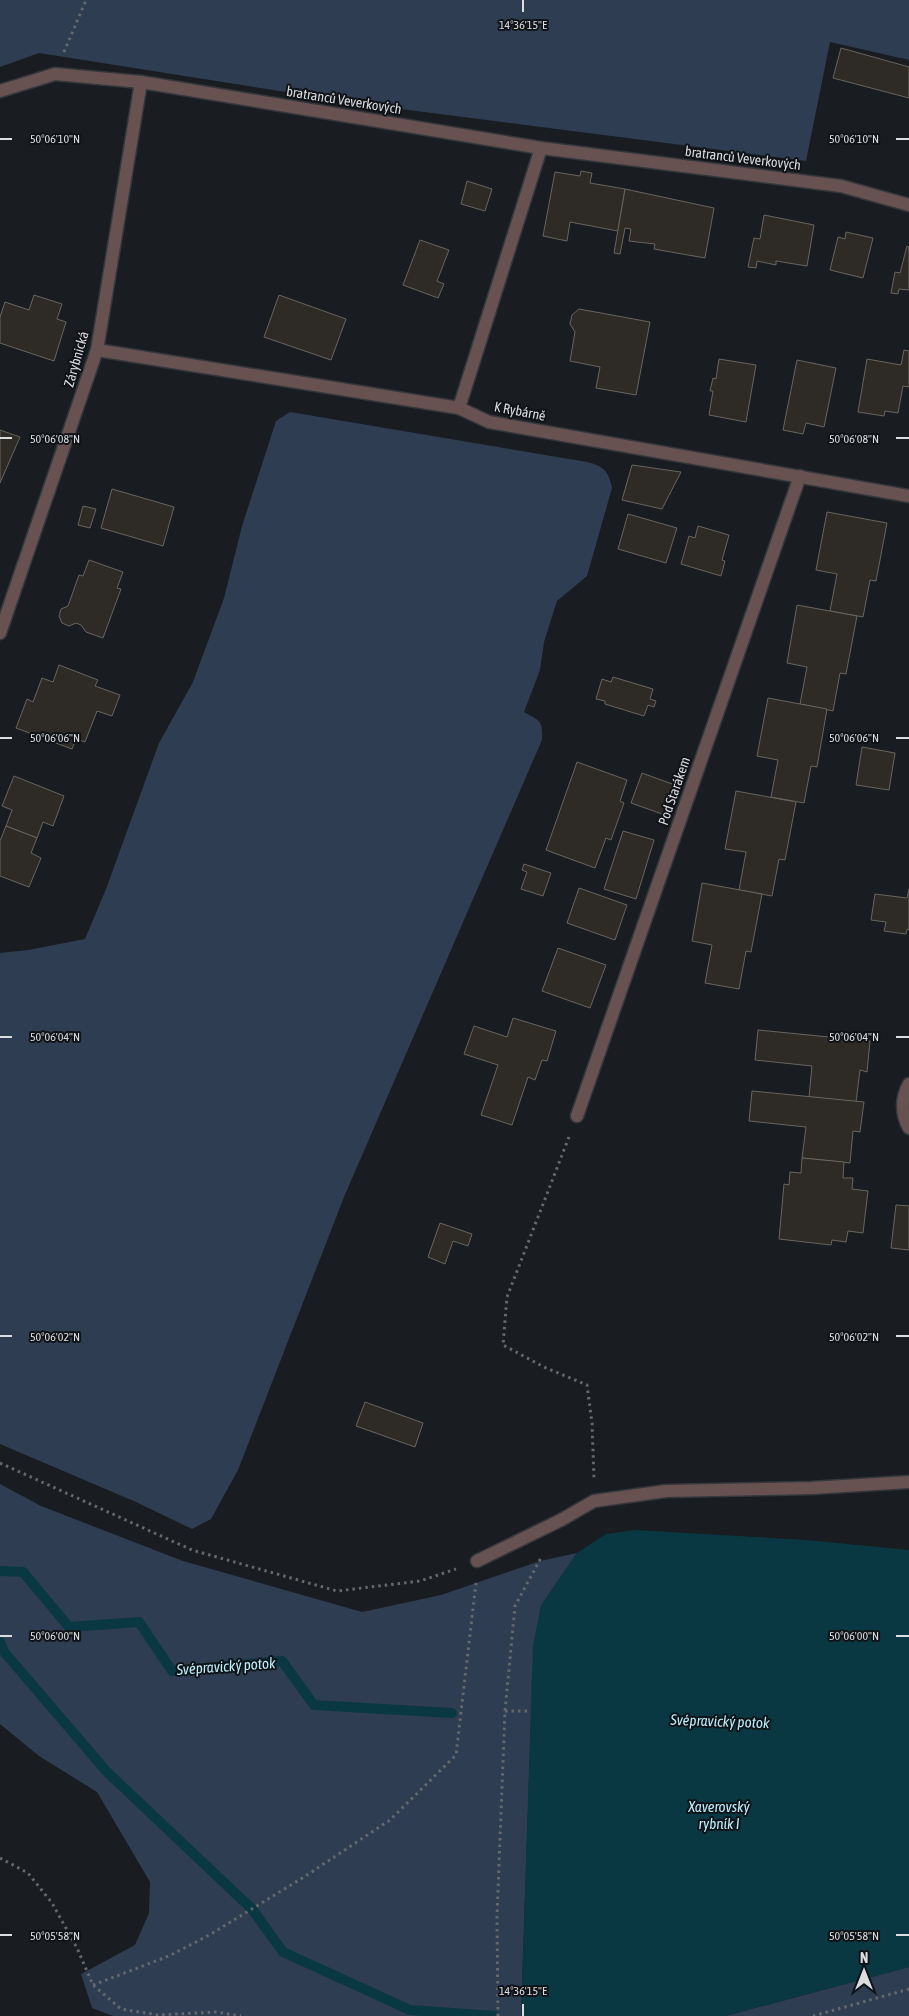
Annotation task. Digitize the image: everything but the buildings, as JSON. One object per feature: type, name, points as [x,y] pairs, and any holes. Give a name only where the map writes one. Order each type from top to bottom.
[{"type":"street","name":"bratranců Veverkových","points":[[56,74],[141,82],[541,148],[841,186],[909,205]]},
{"type":"street","points":[[0,91],[56,74]]},
{"type":"street","name":"Zárybnická","points":[[0,633],[97,350],[141,82]]},
{"type":"street","points":[[459,408],[541,148]]},
{"type":"street","name":"K Rybárně","points":[[97,350],[459,408],[490,422],[909,496]]},
{"type":"street","name":"Pod Starákem","points":[[577,1116],[800,476]]},
{"type":"street","points":[[909,1084],[903,1099],[903,1114],[909,1128]]},
{"type":"street","points":[[477,1561],[561,1520],[594,1501],[666,1491],[811,1488],[909,1482]]},
{"type":"path","points":[[56,74],[86,0]]},
{"type":"path","points":[[577,1116],[507,1297],[503,1345],[544,1367],[587,1385],[592,1423],[594,1501]]},
{"type":"path","points":[[0,1463],[192,1550],[337,1591],[420,1581],[477,1561],[464,1700],[456,1756],[390,1820],[212,1934],[169,1956],[93,1985]]},
{"type":"path","points":[[498,2016],[497,1916],[505,1711],[515,1606],[543,1554]]},
{"type":"path","points":[[505,1711],[531,1711]]},
{"type":"path","points":[[0,1858],[28,1873],[52,1903],[77,1948],[93,1985],[121,2009],[158,2015],[216,2012],[241,2016]]},
{"type":"path","points":[[814,2016],[909,1989]]},
{"type":"shaded area","points":[[0,0],[909,0],[909,60],[830,42],[806,161],[362,104],[39,53],[0,67]]},
{"type":"shaded area","points":[[290,412],[587,462],[605,471],[612,488],[587,576],[557,601],[544,642],[540,670],[524,712],[534,717],[541,725],[542,740],[344,1197],[238,1470],[211,1519],[192,1529],[136,1502],[0,1444],[0,953],[28,950],[85,939],[106,889],[159,743],[193,682],[224,598],[242,526],[276,421]]},
{"type":"shaded area","points":[[0,1484],[41,1506],[183,1561],[362,1612],[441,1595],[540,1561],[577,1553],[541,1606],[531,1719],[521,2016],[113,2016],[92,2008],[81,1974],[135,1945],[149,1913],[150,1882],[97,1792],[39,1756],[0,1724]]},
{"type":"shaded area","points":[[909,1967],[909,2016],[725,2016]]},
{"type":"water","name":"Xaverovský rybník I","points":[[636,1530],[806,1540],[909,1550],[909,1967],[725,2016],[521,2016],[533,1645],[541,1606],[577,1553],[606,1534]]},
{"type":"waterway","name":"Svépravický potok","points":[[0,1571],[23,1572],[69,1627],[139,1622],[172,1671],[282,1661],[314,1705],[452,1713]]},
{"type":"waterway","points":[[0,1642],[5,1653],[107,1772],[252,1909],[283,1952],[410,2010],[495,2016]]}]
